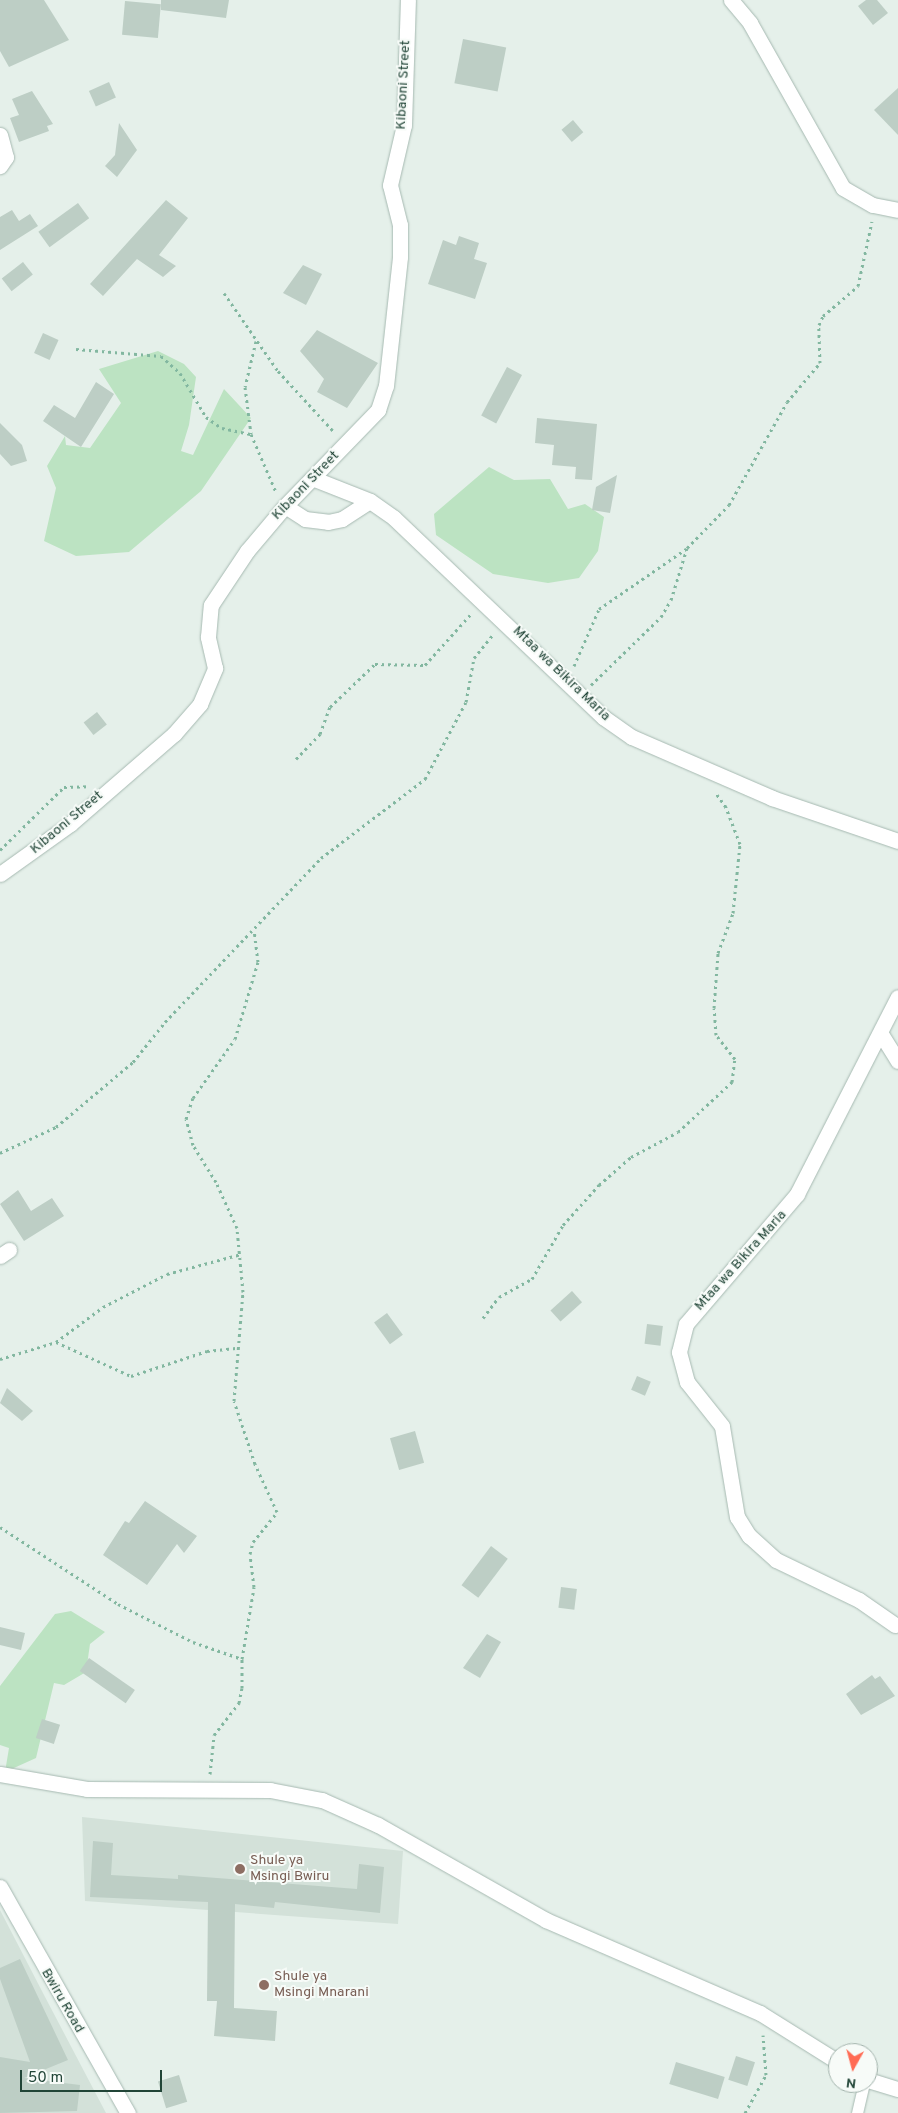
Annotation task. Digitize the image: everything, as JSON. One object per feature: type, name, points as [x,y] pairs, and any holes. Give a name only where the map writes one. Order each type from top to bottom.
[{"type":"street","name":"Kibaoni Street","points":[[0,874],[44,844],[174,734],[200,704],[215,668],[208,637],[211,605],[247,551],[285,506],[378,410],[386,386],[400,257],[400,225],[390,184],[404,125],[408,0]]},
{"type":"street","points":[[731,0],[750,23],[843,188],[873,205],[898,210]]},
{"type":"street","points":[[0,135],[6,157],[0,166]]},
{"type":"street","name":"Mtaa wa Bikira Maria","points":[[312,478],[370,501],[498,613],[580,696],[632,737],[698,767],[842,824],[898,841]]},
{"type":"street","points":[[285,506],[305,519],[328,522],[342,519],[370,501]]},
{"type":"street","name":"Mtaa wa Bikira Maria","points":[[895,1625],[859,1600],[776,1560],[749,1536],[737,1516],[722,1426],[687,1382],[678,1352],[686,1324],[790,1206],[881,1034],[898,997]]},
{"type":"street","points":[[881,1034],[898,1061]]},
{"type":"street","points":[[0,1774],[87,1789],[270,1790],[322,1800],[378,1825],[546,1920],[760,2012],[828,2056]]},
{"type":"street","name":"Bwiru Road","points":[[0,1887],[128,2113]]},
{"type":"street","points":[[878,2083],[898,2089]]},
{"type":"lane","points":[[857,2113],[862,2093]]},
{"type":"path","points":[[568,684],[587,628],[599,609],[687,548],[728,505],[786,402],[820,362],[819,325],[823,316],[858,286],[871,238],[873,205]]},
{"type":"path","points":[[224,293],[278,371],[346,444]]},
{"type":"path","points":[[256,340],[245,386],[251,434],[285,506]]},
{"type":"path","points":[[76,349],[161,356],[180,373],[206,417],[222,428],[251,434]]},
{"type":"path","points":[[580,696],[661,616],[671,600],[687,548]]},
{"type":"path","points":[[296,760],[320,734],[330,707],[375,664],[425,665],[483,600]]},
{"type":"path","points":[[0,1153],[56,1127],[133,1062],[165,1022],[327,853],[425,779],[466,702],[474,658],[492,638],[498,613]]},
{"type":"path","points":[[483,1318],[499,1297],[532,1279],[563,1225],[599,1185],[631,1157],[678,1132],[732,1082],[735,1059],[716,1035],[714,1008],[718,953],[733,913],[740,844],[726,807],[698,767]]},
{"type":"path","points":[[0,850],[64,787],[77,784],[104,792]]},
{"type":"path","points":[[211,1790],[211,1748],[214,1735],[239,1703],[242,1659],[254,1586],[250,1554],[253,1542],[277,1512],[239,1420],[233,1382],[243,1292],[241,1254],[225,1200],[186,1130],[188,1109],[216,1071],[235,1039],[258,962],[254,930]]},
{"type":"path","points":[[0,1359],[56,1342],[103,1307],[167,1274],[241,1254]]},
{"type":"path","points":[[56,1342],[121,1373],[138,1376],[207,1351],[236,1348]]},
{"type":"path","points":[[0,1527],[118,1604],[193,1642],[242,1659]]},
{"type":"path","points":[[745,2113],[766,2075],[760,2012]]},
{"type":"shaded area","points":[[82,1817],[403,1851],[398,1924],[85,1901]]},
{"type":"shaded area","points":[[0,1910],[44,1995],[106,2113],[0,2113]]},
{"type":"green space","points":[[158,351],[184,364],[196,377],[189,425],[181,451],[193,455],[224,389],[251,418],[201,491],[129,552],[76,556],[44,541],[56,488],[47,466],[65,436],[66,445],[90,448],[121,403],[99,369]]},
{"type":"green space","points":[[489,467],[514,480],[550,479],[568,509],[585,504],[604,517],[598,551],[579,578],[548,583],[493,574],[436,535],[434,514]]},
{"type":"green space","points":[[71,1611],[105,1632],[90,1644],[86,1672],[64,1685],[54,1683],[36,1758],[5,1772],[9,1748],[0,1745],[0,1686],[55,1614]]},
{"type":"building","points":[[0,0],[44,0],[69,40],[9,67],[0,51]]},
{"type":"building","points":[[161,0],[229,0],[226,18],[161,10]]},
{"type":"building","points":[[866,0],[877,0],[888,13],[873,25],[858,6]]},
{"type":"building","points":[[125,1],[161,4],[158,38],[122,35]]},
{"type":"building","points":[[463,39],[506,47],[498,92],[454,83]]},
{"type":"building","points":[[109,82],[116,98],[96,106],[89,91]]},
{"type":"building","points":[[898,88],[898,135],[874,110]]},
{"type":"building","points":[[32,91],[53,124],[47,126],[49,131],[19,142],[10,118],[19,115],[12,99]]},
{"type":"building","points":[[573,120],[583,132],[572,142],[562,130]]},
{"type":"building","points":[[119,123],[137,150],[117,177],[105,166],[115,155]]},
{"type":"building","points":[[166,200],[188,218],[159,255],[176,266],[163,277],[137,259],[103,296],[90,284]]},
{"type":"building","points":[[78,203],[89,218],[50,247],[38,232]]},
{"type":"building","points":[[12,210],[19,221],[30,214],[38,226],[0,250],[0,217]]},
{"type":"building","points":[[459,236],[479,243],[474,259],[487,263],[475,299],[428,284],[443,240],[456,245]]},
{"type":"building","points":[[23,262],[33,275],[12,291],[2,279]]},
{"type":"building","points":[[303,265],[322,274],[306,305],[283,293]]},
{"type":"building","points":[[317,330],[378,363],[347,408],[317,392],[324,379],[300,351]]},
{"type":"building","points":[[43,333],[59,340],[50,360],[34,353]]},
{"type":"building","points":[[507,367],[522,375],[496,424],[481,416]]},
{"type":"building","points":[[96,382],[114,394],[81,447],[43,421],[54,405],[75,418]]},
{"type":"building","points":[[537,418],[597,424],[592,480],[575,479],[576,467],[552,465],[554,445],[535,443]]},
{"type":"building","points":[[0,423],[22,445],[27,461],[11,466],[0,454]]},
{"type":"building","points":[[617,475],[610,513],[592,510],[596,487]]},
{"type":"building","points":[[97,712],[107,725],[93,735],[84,722]]},
{"type":"building","points":[[18,1190],[31,1211],[52,1198],[64,1216],[24,1241],[0,1204]]},
{"type":"building","points":[[572,1291],[582,1302],[560,1322],[550,1310]]},
{"type":"building","points":[[387,1313],[403,1335],[390,1344],[374,1322]]},
{"type":"building","points":[[647,1324],[663,1326],[660,1346],[645,1344]]},
{"type":"building","points":[[637,1376],[651,1382],[645,1396],[631,1390]]},
{"type":"building","points":[[7,1388],[33,1411],[22,1421],[0,1403]]},
{"type":"building","points":[[415,1431],[424,1463],[399,1470],[390,1438]]},
{"type":"building","points":[[145,1501],[197,1536],[184,1553],[177,1544],[147,1585],[103,1555],[125,1521],[129,1523]]},
{"type":"building","points":[[491,1546],[508,1559],[478,1598],[462,1585]]},
{"type":"building","points":[[561,1587],[577,1589],[574,1610],[558,1608]]},
{"type":"building","points":[[0,1627],[25,1633],[21,1650],[0,1645]]},
{"type":"building","points":[[487,1634],[501,1642],[480,1678],[463,1668]]},
{"type":"building","points":[[89,1658],[135,1690],[126,1703],[80,1671]]},
{"type":"building","points":[[872,1675],[875,1679],[880,1676],[895,1696],[861,1715],[846,1694]]},
{"type":"building","points":[[42,1719],[60,1725],[54,1744],[36,1738]]},
{"type":"building","points":[[93,1841],[113,1843],[111,1875],[178,1879],[178,1875],[357,1889],[359,1864],[384,1867],[380,1913],[275,1902],[274,1908],[235,1904],[234,2008],[277,2011],[275,2041],[214,2036],[217,2001],[207,2001],[208,1902],[90,1897]]},
{"type":"building","points":[[20,1959],[68,2060],[24,2078],[80,2085],[77,2111],[0,2113],[0,2057],[30,2062],[0,1979],[0,1968]]},
{"type":"building","points":[[736,2056],[755,2062],[747,2086],[728,2080]]},
{"type":"building","points":[[676,2062],[725,2077],[718,2099],[669,2084]]},
{"type":"building","points":[[179,2075],[187,2102],[166,2108],[158,2081]]},
{"type":"place","name":"Shule ya Msingi Bwiru","points":[[240,1869]]},
{"type":"place","name":"Shule ya Msingi Mnarani","points":[[264,1985]]}]
